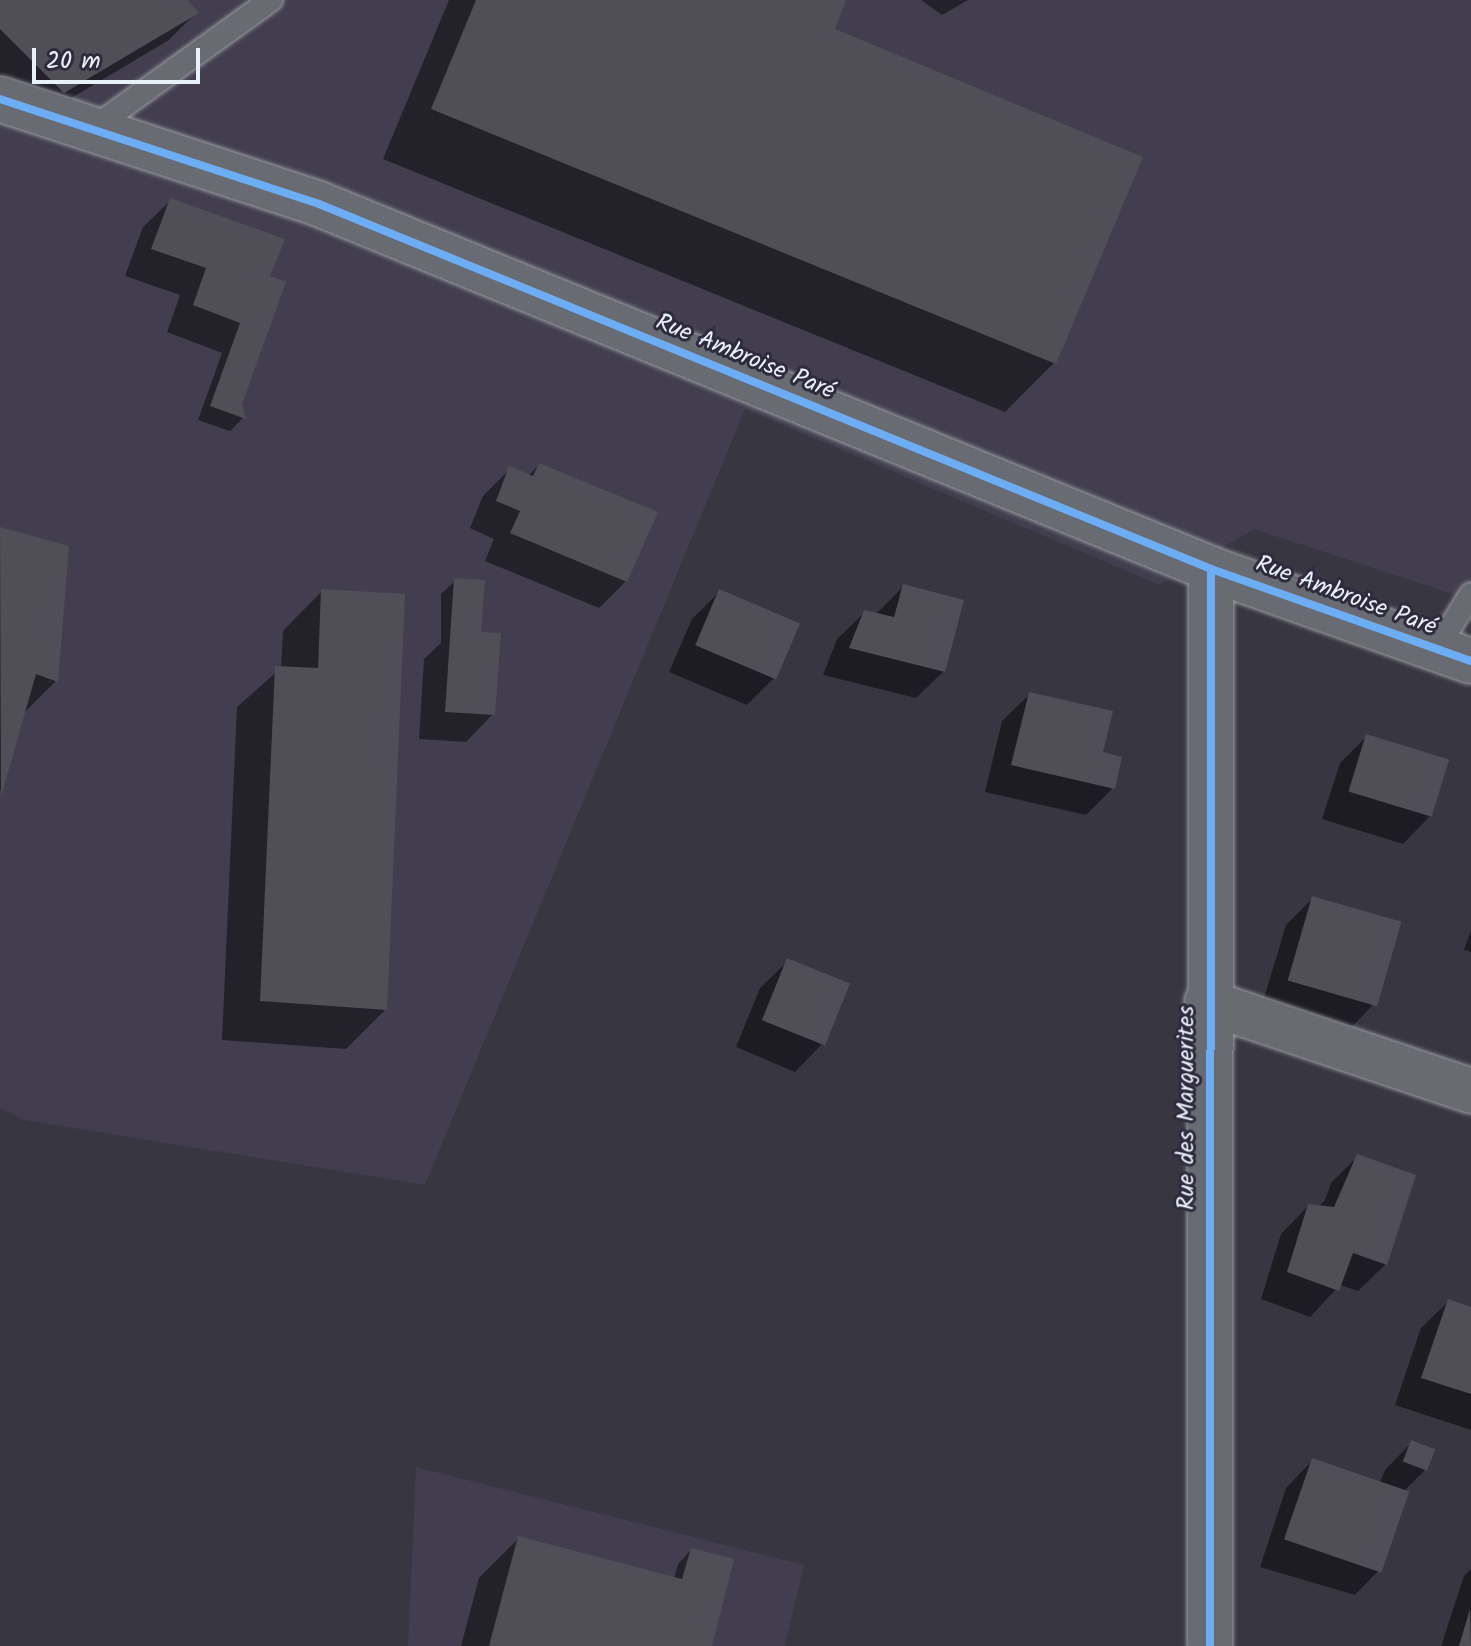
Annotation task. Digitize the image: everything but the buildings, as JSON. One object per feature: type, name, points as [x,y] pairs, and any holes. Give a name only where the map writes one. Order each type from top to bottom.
[{"type":"street","name":"Rue Ambroise Paré","points":[[0,99],[319,204],[1211,569],[1454,656]]},
{"type":"street","name":"Rue des Marguerites","points":[[1210,1646],[1207,1002],[1211,569]]},
{"type":"street","points":[[1207,1002],[1471,1091]]},
{"type":"lane","points":[[92,129],[271,0]]},
{"type":"lane","points":[[1454,656],[1471,594]]},
{"type":"shaded area","points":[[0,0],[1471,0],[1471,600],[1254,529],[1160,585],[745,409],[425,1185],[24,1120],[0,1108]]},
{"type":"shaded area","points":[[416,1467],[804,1565],[785,1646],[408,1646]]},
{"type":"cycle path","points":[[0,99],[319,204],[1211,569],[1471,661]]},
{"type":"cycle path","points":[[1210,1646],[1211,569]]}]
